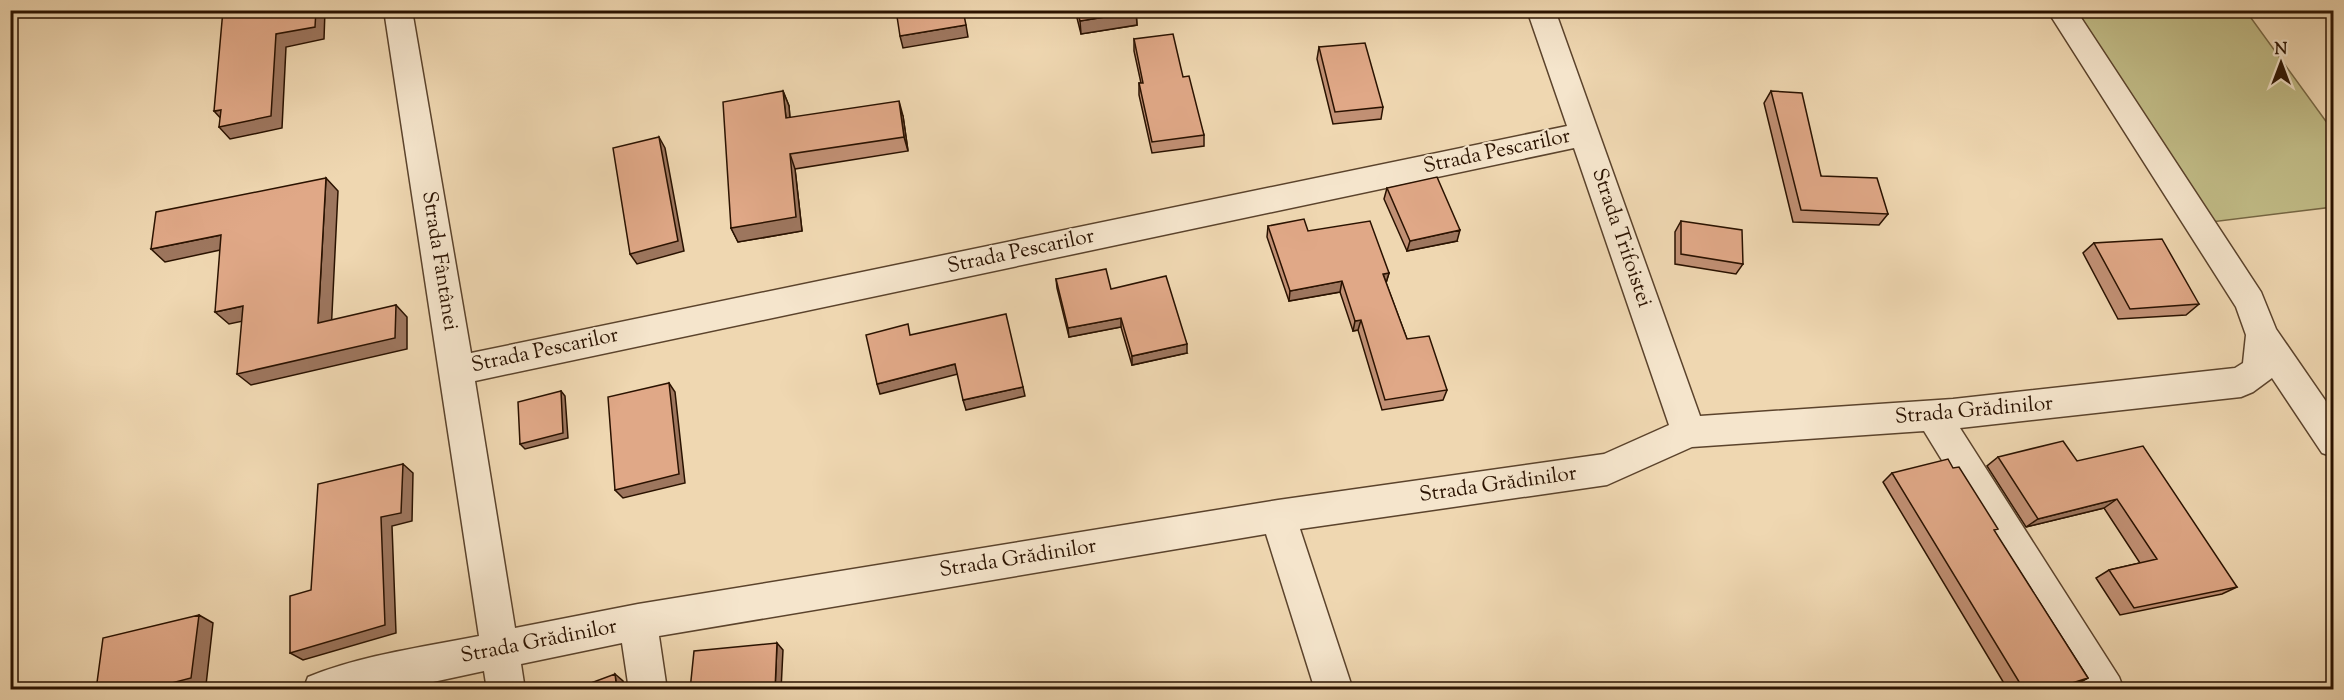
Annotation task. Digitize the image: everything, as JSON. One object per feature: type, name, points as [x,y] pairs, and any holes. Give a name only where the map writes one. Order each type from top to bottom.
[{"type":"street","name":"Strada Fântânei","points":[[398,10],[457,370],[506,690]]},
{"type":"street","name":"Strada Trifoistei","points":[[1541,10],[1689,432]]},
{"type":"street","name":"Strada Grădinilor","points":[[322,690],[399,670],[638,622],[1278,516],[1607,469],[1689,432],[1933,415],[2198,389],[2241,382],[2259,370],[2262,335],[2250,302],[2061,10]]},
{"type":"street","name":"Strada Pescarilor","points":[[457,370],[1585,134]]},
{"type":"street","points":[[2262,335],[2334,442]]},
{"type":"street","points":[[1933,415],[2105,690]]},
{"type":"street","points":[[1278,516],[1334,690]]},
{"type":"street","points":[[638,622],[648,690]]},
{"type":"shaded area","points":[[2073,11],[2246,11],[2333,131],[2333,207],[2203,223]]},
{"type":"building","points":[[223,10],[316,10],[315,27],[276,34],[271,116],[219,127],[221,110],[214,111]]},
{"type":"building","points":[[896,10],[963,10],[966,25],[900,36]]},
{"type":"building","points":[[1077,10],[1136,10],[1136,12],[1080,21]]},
{"type":"building","points":[[1173,34],[1183,77],[1189,76],[1204,135],[1152,142],[1139,83],[1143,83],[1134,39]]},
{"type":"building","points":[[1365,43],[1383,107],[1335,112],[1319,47]]},
{"type":"building","points":[[783,91],[786,118],[899,101],[904,137],[790,154],[796,217],[731,228],[723,102]]},
{"type":"building","points":[[1771,91],[1802,93],[1821,176],[1877,178],[1888,214],[1801,210]]},
{"type":"building","points":[[659,137],[678,241],[630,254],[613,148]]},
{"type":"building","points":[[1437,177],[1460,230],[1410,241],[1387,188]]},
{"type":"building","points":[[326,178],[318,323],[396,305],[395,338],[237,374],[243,306],[215,312],[221,235],[151,249],[156,212]]},
{"type":"building","points":[[1304,219],[1308,231],[1370,221],[1389,273],[1383,274],[1407,339],[1429,336],[1447,390],[1385,400],[1361,320],[1355,321],[1342,281],[1290,291],[1268,226]]},
{"type":"building","points":[[1681,221],[1742,230],[1743,264],[1681,254]]},
{"type":"building","points":[[2162,239],[2199,304],[2130,309],[2094,243]]},
{"type":"building","points":[[1106,269],[1111,289],[1166,276],[1187,344],[1132,356],[1121,318],[1068,328],[1056,279]]},
{"type":"building","points":[[1006,314],[1023,387],[963,400],[955,364],[877,384],[866,335],[908,324],[910,335]]},
{"type":"building","points":[[669,383],[679,474],[615,490],[608,397]]},
{"type":"building","points":[[561,391],[563,433],[520,444],[518,402]]},
{"type":"building","points":[[2063,441],[2077,461],[2143,446],[2237,587],[2134,608],[2109,570],[2157,559],[2117,499],[2038,519],[1998,457]]},
{"type":"building","points":[[1948,459],[1953,468],[1959,467],[1998,529],[1994,530],[2088,678],[2069,684],[2072,690],[2024,690],[1892,473]]},
{"type":"building","points":[[403,464],[401,513],[381,517],[385,625],[290,653],[290,596],[311,590],[318,484]]},
{"type":"building","points":[[199,615],[191,678],[145,690],[96,690],[103,638]]},
{"type":"building","points":[[777,643],[775,690],[690,690],[694,651]]},
{"type":"building","points":[[615,674],[617,690],[572,690]]}]
